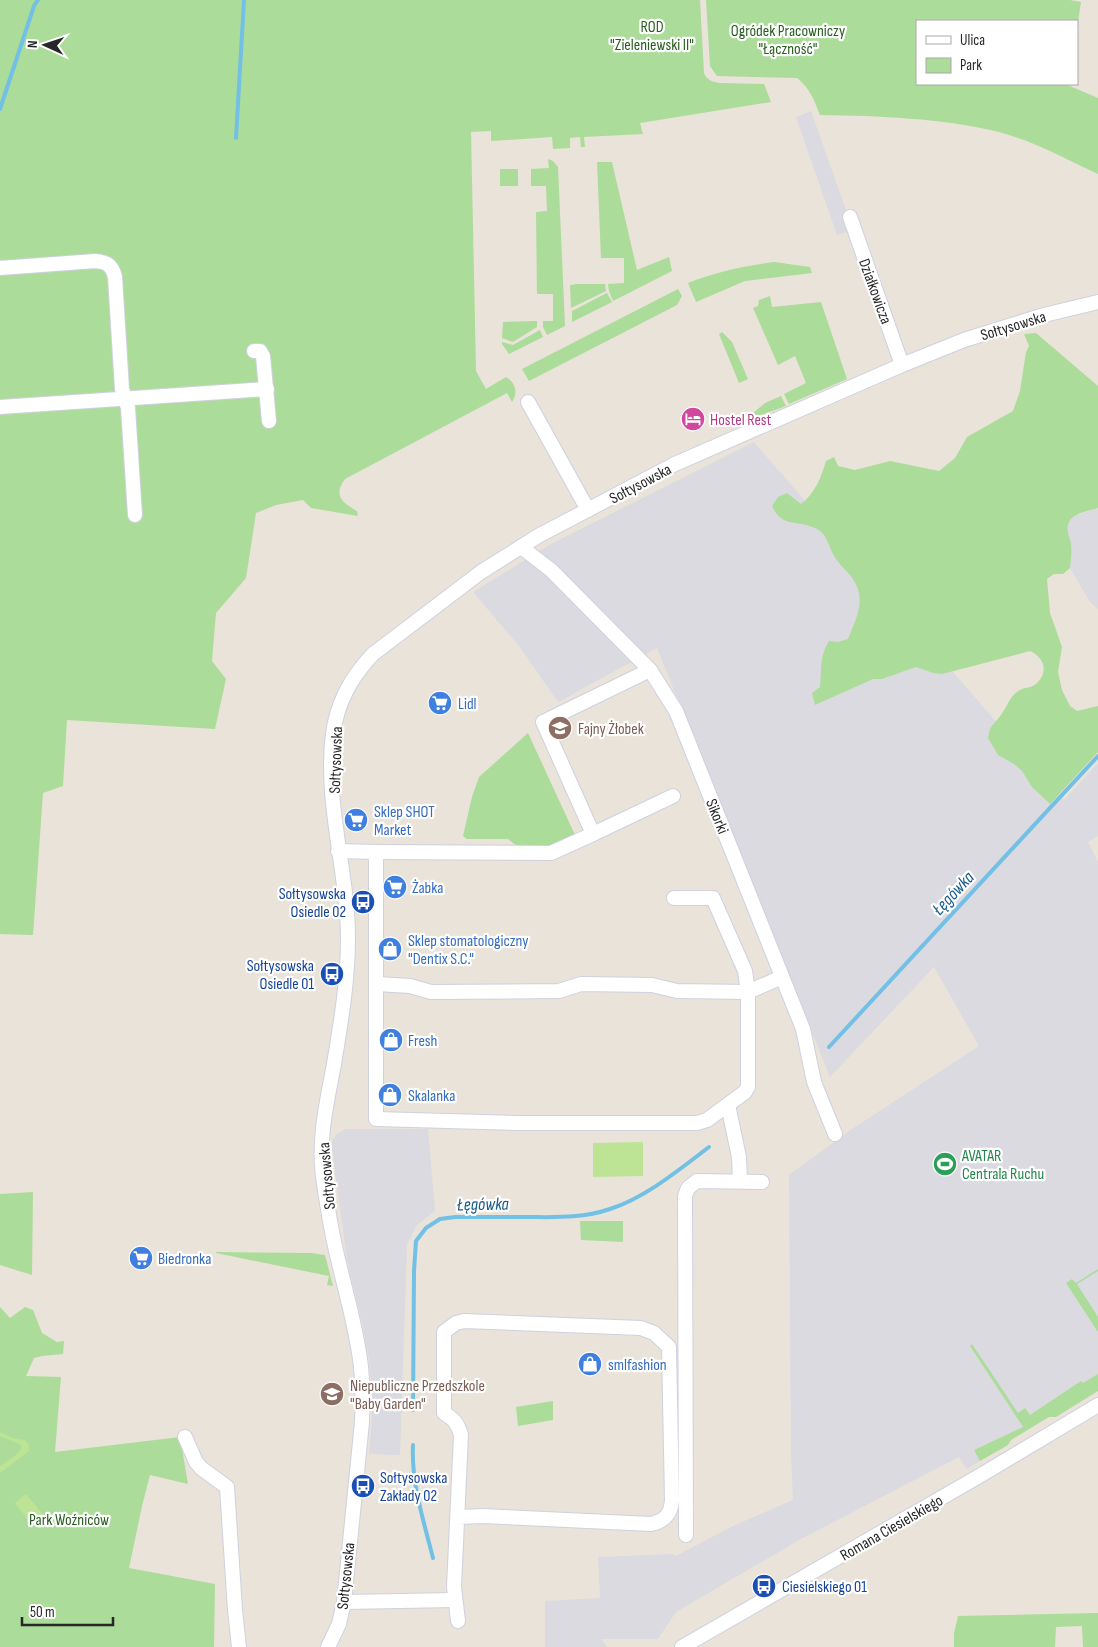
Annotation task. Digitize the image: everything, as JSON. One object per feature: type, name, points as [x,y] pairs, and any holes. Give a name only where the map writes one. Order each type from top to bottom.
[{"type":"street","name":"Działkowicza","points":[[850,217],[902,365]]},
{"type":"street","points":[[0,268],[95,261],[105,262],[111,267],[115,277],[122,388],[128,408],[135,515]]},
{"type":"street","name":"Sołtysowska","points":[[328,1647],[339,1624],[344,1602],[363,1395],[360,1360],[332,1229],[322,1156],[322,1132],[348,960],[347,909],[338,851],[332,788],[332,744],[337,713],[349,684],[364,663],[385,644],[481,572],[521,547],[675,464],[964,340],[1044,315],[1098,302]]},
{"type":"street","points":[[254,351],[260,351],[263,356],[269,421]]},
{"type":"street","points":[[0,407],[266,389]]},
{"type":"street","points":[[528,402],[588,510]]},
{"type":"street","name":"Sikorki","points":[[521,547],[551,570],[650,670],[676,711],[802,1028],[814,1082],[835,1134]]},
{"type":"street","points":[[593,834],[543,722],[650,670]]},
{"type":"street","points":[[338,851],[551,853],[673,796]]},
{"type":"street","points":[[376,852],[376,1119],[518,1123],[697,1123],[707,1120],[728,1105],[745,1092],[748,1087],[748,992],[745,971],[713,898],[674,898]]},
{"type":"street","points":[[377,984],[410,986],[431,992],[559,991],[581,984],[652,985],[677,991],[748,992],[782,977]]},
{"type":"street","points":[[728,1105],[739,1157],[740,1181]]},
{"type":"street","points":[[686,1535],[685,1196],[688,1188],[697,1181],[762,1182]]},
{"type":"street","points":[[458,1517],[483,1516],[651,1524],[665,1518],[670,1512],[672,1500],[669,1347],[654,1333],[641,1328],[464,1321],[456,1323],[444,1332],[444,1413],[458,1425],[461,1435],[454,1587],[458,1620]]},
{"type":"street","name":"Romana Ciesielskiego","points":[[682,1647],[998,1465],[1098,1405]]},
{"type":"street","points":[[184,1437],[196,1462],[227,1487],[239,1647]]},
{"type":"street","points":[[344,1602],[455,1600]]},
{"type":"shaded area","points":[[811,111],[853,230],[837,235],[796,117]]},
{"type":"shaded area","points":[[754,442],[1064,800],[1098,763],[1098,836],[1088,842],[1098,862],[1098,1385],[1023,1427],[974,1450],[980,1461],[967,1469],[959,1457],[801,1539],[676,1612],[658,1639],[601,1639],[607,1647],[545,1647],[545,1601],[600,1598],[598,1557],[673,1554],[676,1556],[733,1526],[793,1500],[789,1175],[852,1129],[979,1046],[934,967],[830,1077],[657,648],[558,702],[519,646],[473,592],[551,544]]},
{"type":"shaded area","points":[[1098,508],[1098,609],[1090,602],[1070,568],[1071,550],[1068,523],[1074,516]]},
{"type":"shaded area","points":[[346,1129],[428,1129],[435,1211],[417,1225],[407,1245],[400,1455],[369,1454],[372,1388],[369,1360],[347,1259],[332,1150],[332,1141],[337,1134]]},
{"type":"green space","name":"ROD \"Zieleniewski II\"","points":[[0,0],[700,0],[705,75],[710,80],[720,83],[764,84],[771,102],[640,123],[643,134],[584,137],[585,147],[581,147],[580,137],[570,138],[570,148],[553,149],[552,137],[491,141],[491,131],[471,132],[476,371],[486,389],[506,377],[509,379],[515,388],[514,399],[512,402],[507,393],[345,479],[341,485],[341,498],[343,502],[357,511],[358,516],[311,508],[303,500],[276,505],[256,513],[246,578],[216,613],[212,661],[226,679],[215,729],[67,720],[63,786],[43,793],[33,935],[0,934]]},
{"type":"green space","name":"Ogródek Pracowniczy \"Łączność\"","points":[[706,0],[1070,0],[1081,2],[1078,22],[916,20],[916,85],[1067,85],[1098,98],[1098,174],[1024,140],[977,127],[910,119],[820,115],[814,99],[797,78],[717,76],[710,66]]},
{"type":"green space","points":[[548,159],[553,161],[558,167],[565,326],[547,335],[543,327],[543,321],[553,321],[553,294],[537,294],[536,212],[547,211],[546,186],[531,186],[531,169],[549,168]]},
{"type":"green space","points":[[597,162],[612,162],[637,270],[669,257],[672,271],[613,301],[608,284],[624,283],[624,258],[601,258]]},
{"type":"green space","points":[[500,169],[518,169],[518,186],[500,186]]},
{"type":"green space","points":[[774,262],[810,267],[812,273],[745,281],[696,302],[688,283],[730,270]]},
{"type":"green space","points":[[605,284],[606,291],[571,308],[570,285]]},
{"type":"green space","points":[[678,289],[682,296],[677,305],[529,381],[522,369]]},
{"type":"green space","points":[[607,293],[612,302],[572,322],[572,311]]},
{"type":"green space","points":[[770,296],[772,307],[821,302],[847,379],[789,404],[784,394],[806,383],[795,356],[778,365],[753,308],[758,306],[759,300]]},
{"type":"green space","points":[[537,321],[537,327],[513,342],[502,338],[503,322]]},
{"type":"green space","points":[[540,330],[543,337],[509,354],[502,344],[502,342],[513,345]]},
{"type":"green space","points":[[722,332],[732,342],[748,379],[739,383],[719,334]]},
{"type":"green space","points":[[1036,333],[1098,386],[1098,508],[1077,515],[1070,521],[1068,534],[1071,541],[1070,568],[1063,574],[1054,574],[1047,579],[1050,613],[1062,647],[1058,672],[1062,690],[1070,706],[1077,711],[1098,706],[1098,752],[1050,804],[1032,787],[1022,771],[998,755],[988,738],[991,727],[1014,694],[1034,685],[1043,673],[1044,668],[1041,660],[1030,651],[942,674],[916,667],[882,679],[873,679],[815,705],[812,693],[820,687],[824,652],[829,641],[838,642],[848,639],[859,607],[859,591],[850,575],[831,551],[827,540],[820,531],[810,526],[786,521],[776,513],[772,506],[778,497],[787,493],[801,504],[817,485],[826,461],[834,457],[838,466],[855,470],[890,461],[939,471],[955,458],[967,437],[1013,411],[1020,391],[1026,352],[1029,346],[1024,334]]},
{"type":"green space","points":[[781,396],[786,406],[753,416],[752,414],[765,403]]},
{"type":"green space","points":[[528,733],[575,835],[550,845],[517,846],[508,839],[467,839],[463,836],[472,797],[479,777]]},
{"type":"green space","points":[[643,1142],[643,1176],[593,1177],[593,1143]]},
{"type":"green space","points":[[33,1192],[32,1275],[0,1265],[0,1194]]},
{"type":"green space","points":[[580,1221],[623,1221],[623,1242],[581,1240]]},
{"type":"green space","points":[[216,1252],[311,1253],[325,1255],[333,1286],[327,1285],[329,1276]]},
{"type":"green space","points":[[1098,1269],[1098,1271],[1077,1284],[1098,1317],[1098,1332],[1066,1283],[1072,1279],[1076,1283]]},
{"type":"green space","name":"Park Woźniców","points":[[0,1307],[10,1318],[25,1307],[33,1310],[42,1333],[57,1342],[64,1341],[63,1354],[34,1358],[26,1376],[61,1377],[55,1452],[180,1437],[188,1484],[150,1475],[129,1568],[215,1584],[214,1647],[0,1647]]},
{"type":"green space","points":[[972,1344],[1018,1413],[1025,1408],[1030,1415],[1081,1381],[1083,1383],[1098,1374],[1098,1391],[1056,1417],[1049,1417],[1011,1440],[1008,1445],[980,1461],[974,1450],[1023,1427],[970,1346]]},
{"type":"green space","points":[[553,1401],[553,1420],[518,1426],[516,1407]]},
{"type":"green space","points":[[0,1432],[12,1438],[25,1440],[29,1445],[29,1451],[0,1473],[0,1466],[16,1455],[21,1449],[21,1445],[0,1436]]},
{"type":"green space","points":[[26,1494],[45,1517],[33,1526],[15,1503]]},
{"type":"green space","points":[[1098,1613],[1098,1647],[1083,1647],[1082,1626],[1056,1627],[1055,1647],[954,1647],[954,1633],[958,1616]]},
{"type":"waterway","points":[[0,109],[34,6],[38,0]]},
{"type":"waterway","points":[[236,138],[244,0]]},
{"type":"waterway","name":"Łęgówka","points":[[829,1047],[1098,756]]},
{"type":"waterway","name":"Łęgówka","points":[[413,1410],[416,1241],[426,1228],[440,1219],[455,1217],[567,1217],[610,1209],[649,1190],[709,1147]]},
{"type":"waterway","name":"Łęgówka","points":[[413,1445],[416,1488],[433,1558]]},
{"type":"place","name":"Hostel Rest","points":[[693,419]]},
{"type":"place","name":"Lidl","points":[[440,703]]},
{"type":"place","name":"Fajny Żłobek","points":[[560,728]]},
{"type":"place","name":"Sklep SHOT Market","points":[[356,820]]},
{"type":"place","name":"Żabka","points":[[395,887]]},
{"type":"place","name":"Sołtysowska Osiedle 02","points":[[363,902]]},
{"type":"place","name":"Sklep stomatologiczny \"Dentix S.C.\"","points":[[390,949]]},
{"type":"place","name":"Sołtysowska Osiedle 01","points":[[332,974]]},
{"type":"place","name":"Fresh","points":[[391,1040]]},
{"type":"place","name":"Skalanka","points":[[390,1095]]},
{"type":"place","name":"AVATAR Centrala Ruchu","points":[[945,1164]]},
{"type":"place","name":"Biedronka","points":[[141,1258]]},
{"type":"place","name":"smlfashion","points":[[590,1364]]},
{"type":"place","name":"Niepubliczne Przedszkole \"Baby Garden\"","points":[[332,1394]]},
{"type":"place","name":"Sołtysowska Zakłady 02","points":[[363,1486]]},
{"type":"place","name":"Ciesielskiego 01","points":[[764,1586]]}]
